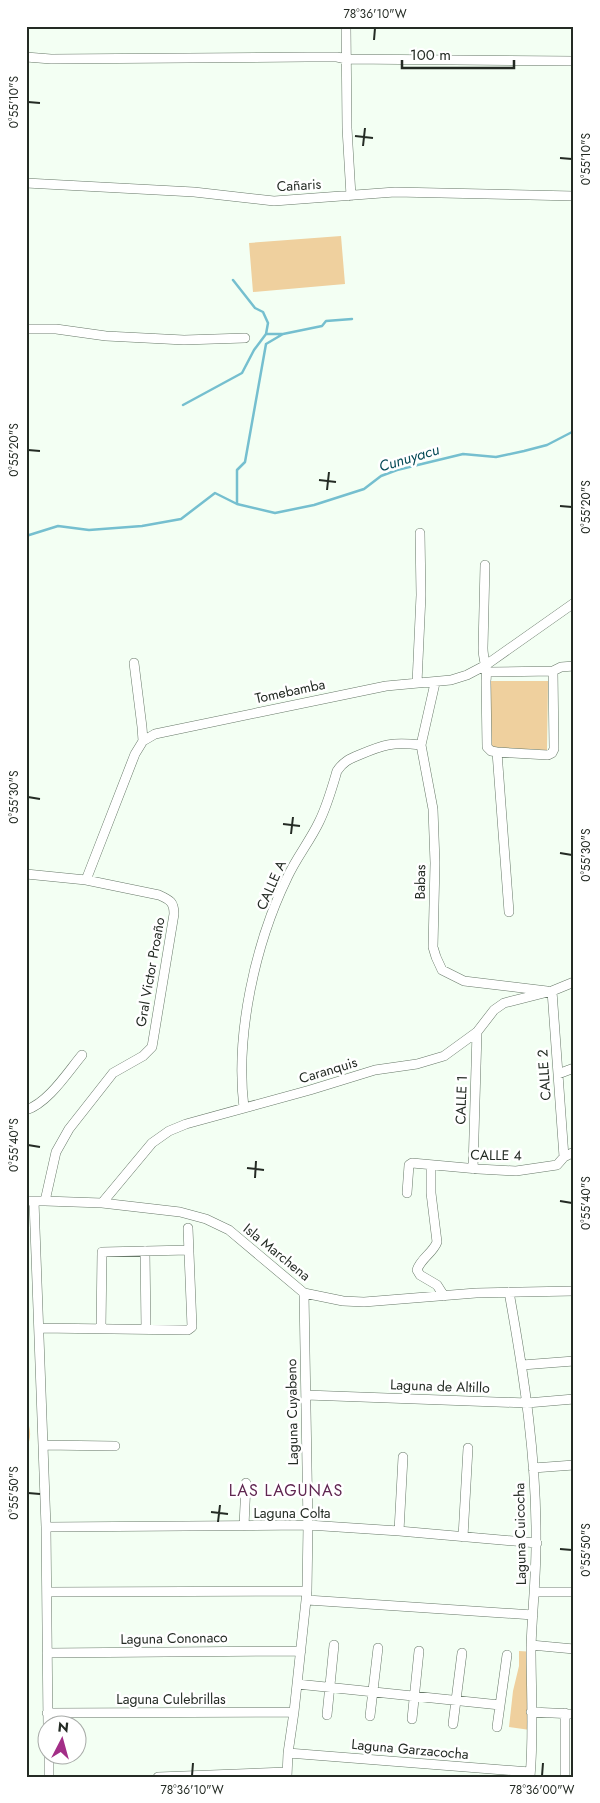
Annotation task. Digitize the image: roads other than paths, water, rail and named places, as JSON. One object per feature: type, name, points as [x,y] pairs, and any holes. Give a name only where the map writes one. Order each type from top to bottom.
[{"type":"street","points":[[346,26],[351,196]]},
{"type":"street","points":[[26,57],[51,59],[337,57],[346,59],[574,61]]},
{"type":"street","name":"Cañaris","points":[[26,183],[194,192],[274,201],[395,192],[574,196]]},
{"type":"street","points":[[26,329],[56,329],[106,336],[184,340],[245,338]]},
{"type":"street","points":[[417,683],[420,533]]},
{"type":"street","points":[[485,565],[482,648],[483,660],[487,669],[486,743],[489,749],[497,752],[548,755],[552,753],[554,749],[553,671]]},
{"type":"street","name":"Tomebamba","points":[[142,741],[155,734],[338,695],[386,686],[451,680],[487,669],[574,603]]},
{"type":"street","points":[[26,874],[86,880],[135,754],[142,741],[142,726],[134,663]]},
{"type":"street","points":[[487,669],[553,671],[574,666]]},
{"type":"street","name":"Babas","points":[[435,682],[421,745],[433,809],[435,863],[433,947],[439,964],[442,970],[464,981],[552,992]]},
{"type":"street","name":"CALLE A","points":[[244,1108],[242,1075],[244,1028],[248,1001],[263,939],[287,878],[320,821],[337,771],[347,759],[380,745],[421,745]]},
{"type":"street","points":[[497,752],[509,912]]},
{"type":"street","name":"Gral Victor Proaño","points":[[45,1200],[56,1152],[69,1129],[113,1073],[143,1056],[152,1047],[174,914],[174,905],[170,900],[159,895],[86,880]]},
{"type":"street","name":"Caranquis","points":[[102,1203],[152,1143],[168,1131],[186,1124],[375,1070],[432,1061],[444,1056],[477,1032],[494,1010],[504,1003],[552,992],[574,982]]},
{"type":"street","name":"CALLE 2","points":[[552,992],[564,1157]]},
{"type":"street","name":"CALLE 1","points":[[473,1169],[477,1032]]},
{"type":"street","points":[[26,1110],[35,1107],[44,1099],[82,1055]]},
{"type":"street","points":[[558,1074],[574,1068]]},
{"type":"street","name":"CALLE 4","points":[[407,1193],[409,1165],[414,1163],[473,1169],[516,1170],[557,1165],[564,1157],[574,1152]]},
{"type":"street","points":[[432,1165],[431,1193],[437,1242],[420,1262],[417,1270],[420,1275],[439,1286],[444,1296]]},
{"type":"street","points":[[30,1201],[39,1328],[46,1527],[47,1716]]},
{"type":"street","name":"Isla Marchena","points":[[30,1201],[102,1203],[180,1212],[206,1219],[229,1230],[304,1293],[343,1301],[364,1302],[510,1292],[574,1290]]},
{"type":"street","points":[[39,1328],[188,1330],[192,1327],[188,1228]]},
{"type":"street","points":[[101,1329],[102,1252],[189,1250]]},
{"type":"street","points":[[146,1251],[146,1329]]},
{"type":"street","name":"Laguna Cuicocha","points":[[510,1292],[527,1403],[533,1468],[536,1544],[530,1774]]},
{"type":"street","name":"Laguna Cuyabeno","points":[[287,1774],[307,1596],[308,1525],[304,1293]]},
{"type":"street","points":[[522,1365],[574,1361]]},
{"type":"street","name":"Laguna de Altillo","points":[[306,1395],[527,1403],[574,1400]]},
{"type":"street","points":[[43,1445],[115,1446]]},
{"type":"street","points":[[464,1537],[468,1448]]},
{"type":"street","points":[[399,1531],[403,1457]]},
{"type":"street","points":[[533,1468],[574,1465]]},
{"type":"street","points":[[244,1526],[246,1483]]},
{"type":"street","name":"Laguna Colta","points":[[46,1527],[308,1525],[399,1531],[536,1544]]},
{"type":"street","points":[[47,1592],[307,1596],[533,1615]]},
{"type":"street","points":[[535,1592],[574,1592]]},
{"type":"street","points":[[327,1715],[334,1645]]},
{"type":"street","points":[[532,1645],[574,1649]]},
{"type":"street","points":[[370,1716],[378,1648]]},
{"type":"street","name":"Laguna Cononaco","points":[[47,1653],[301,1651]]},
{"type":"street","points":[[412,1720],[419,1651]]},
{"type":"street","points":[[453,1724],[462,1653]]},
{"type":"street","points":[[497,1727],[507,1655]]},
{"type":"street","points":[[297,1684],[500,1705]]},
{"type":"street","name":"Laguna Culebrillas","points":[[47,1713],[294,1712]]},
{"type":"street","points":[[531,1712],[569,1714],[565,1777]]},
{"type":"street","name":"Laguna Garzacocha","points":[[288,1753],[530,1774]]},
{"type":"street","points":[[158,1777],[287,1774]]},
{"type":"waterway","points":[[233,280],[255,308],[263,312],[268,323],[266,334],[282,334]]},
{"type":"waterway","points":[[237,504],[237,470],[245,462],[266,344],[283,334],[322,326],[326,321],[352,319]]},
{"type":"waterway","points":[[183,405],[242,373],[254,350],[266,334]]},
{"type":"waterway","name":"Cunuyacu","points":[[26,536],[58,526],[89,530],[142,526],[181,519],[215,493],[237,504],[275,513],[314,505],[364,489],[381,476],[397,470],[463,454],[496,457],[524,451],[547,445],[574,431]]},
{"type":"district","name":"LAS LAGUNAS","points":[[286,1490]]}]
